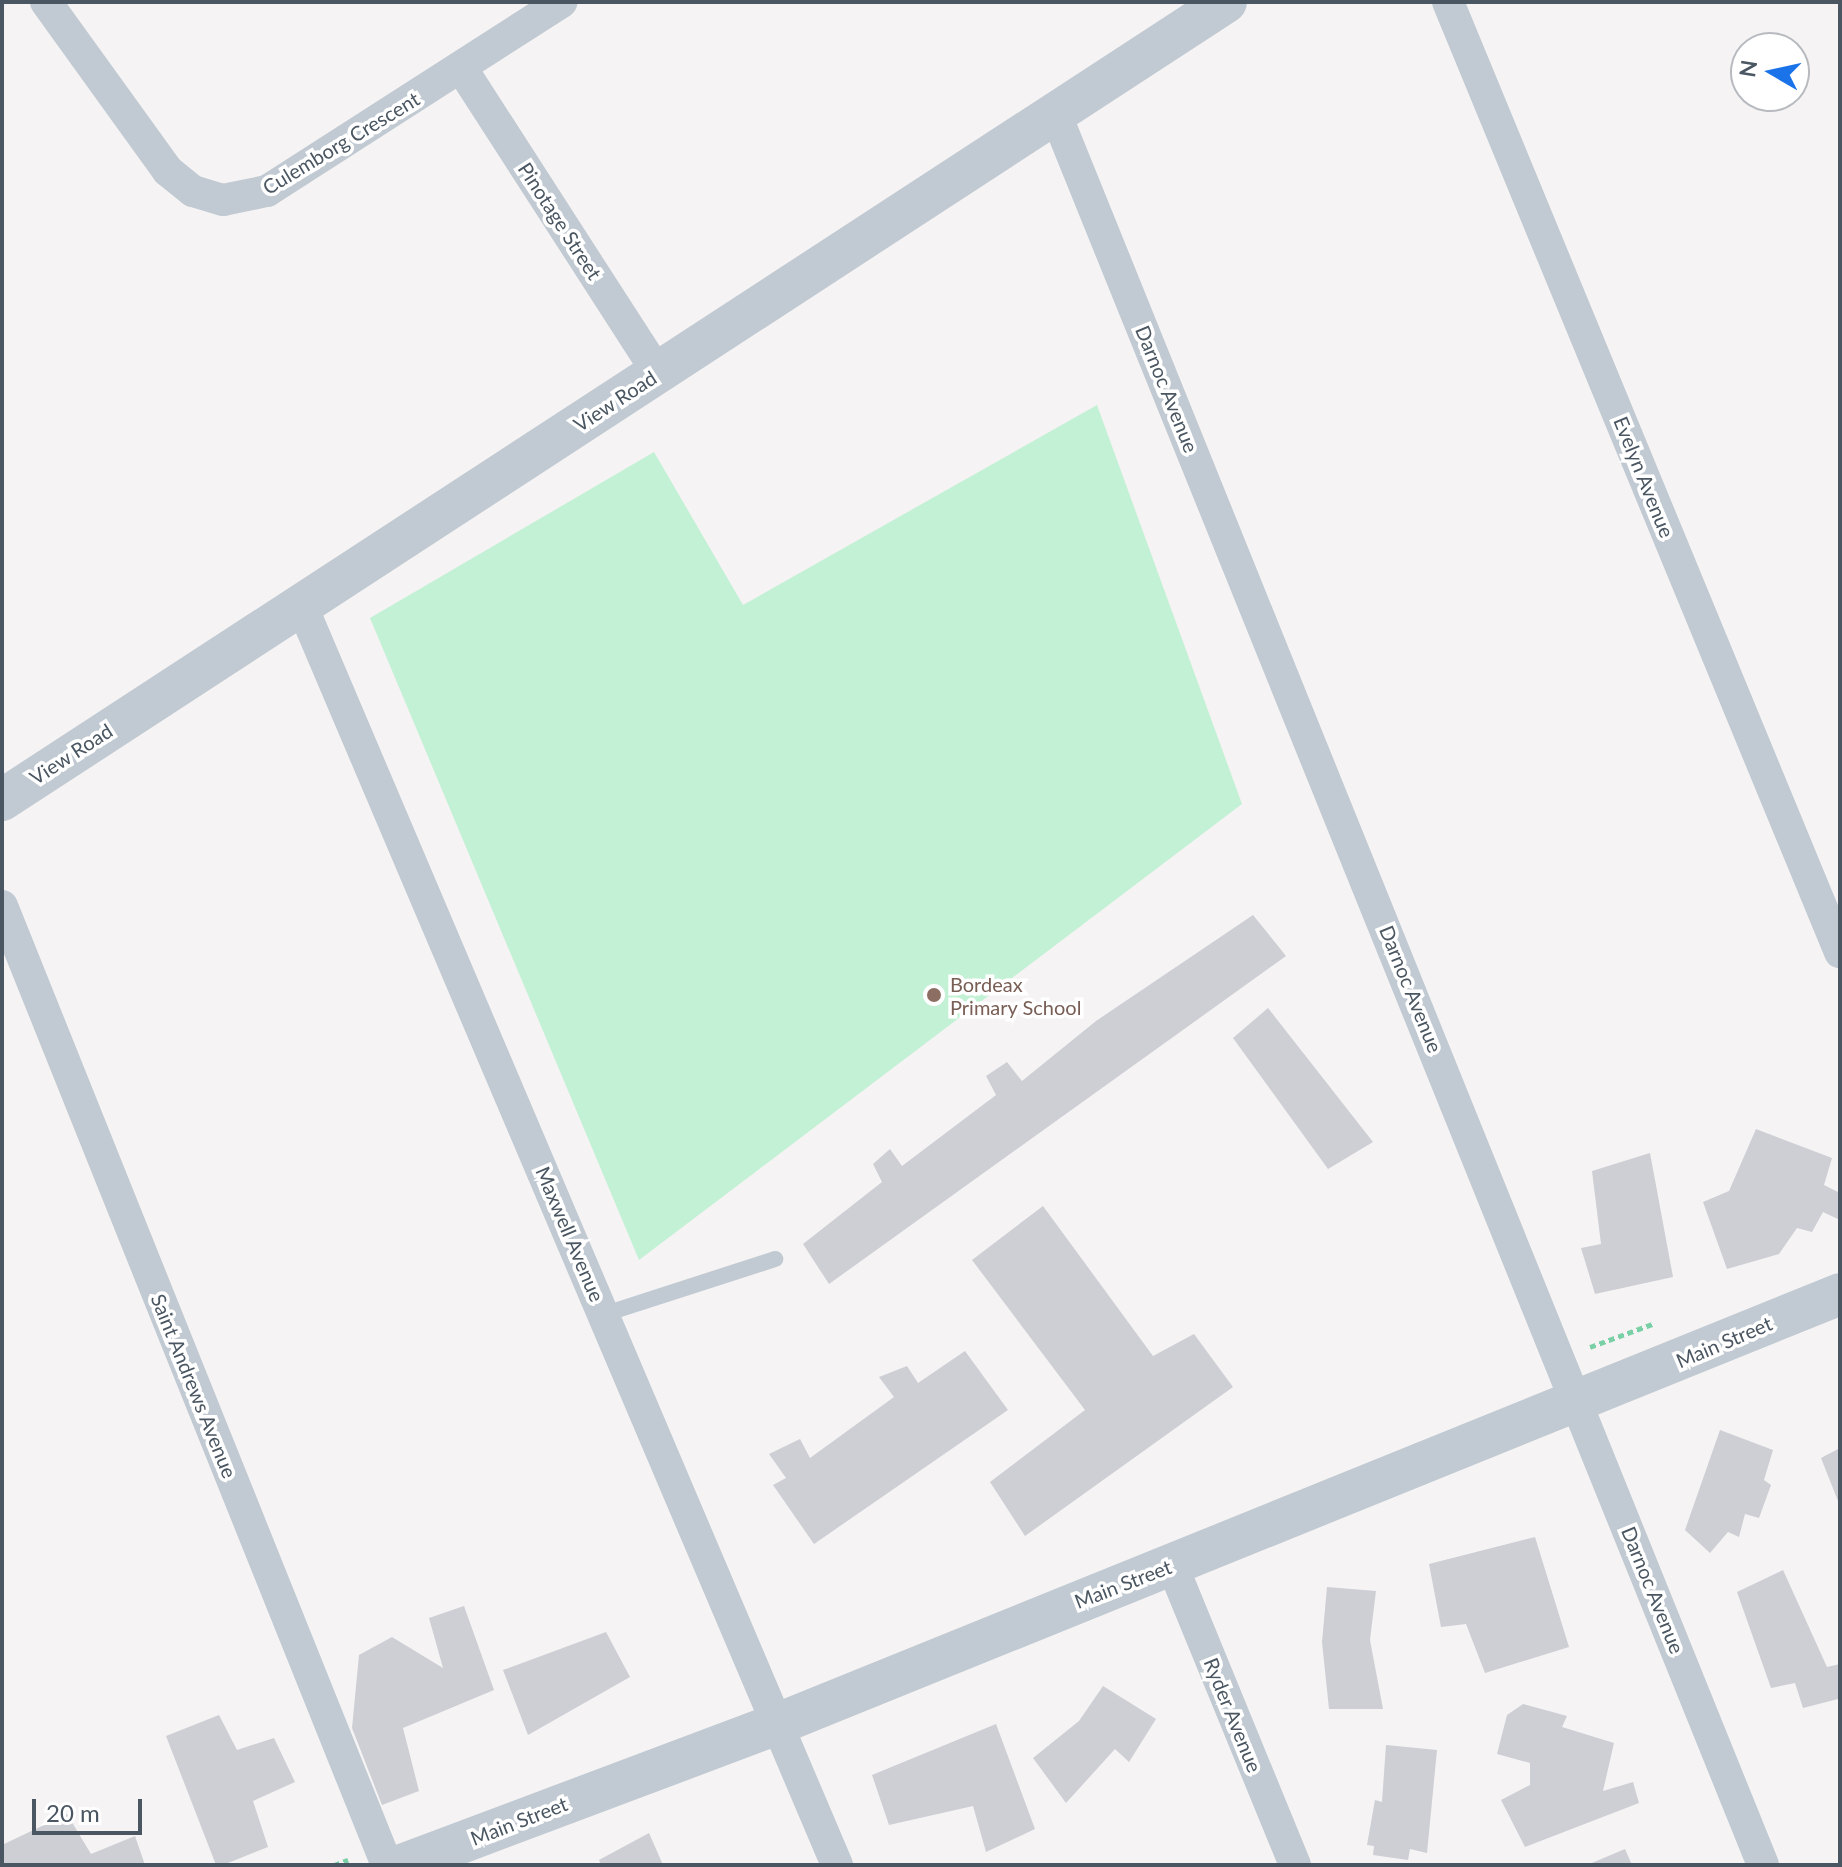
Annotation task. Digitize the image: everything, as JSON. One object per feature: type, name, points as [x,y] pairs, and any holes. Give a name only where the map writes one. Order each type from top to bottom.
[{"type":"street","name":"Culemborg Crescent","points":[[46,2],[168,171],[193,191],[223,200],[267,191],[462,69],[561,2]]},
{"type":"street","name":"View Road","points":[[2,800],[1226,2]]},
{"type":"street","name":"Evelyn Avenue","points":[[1448,2],[1840,952]]},
{"type":"street","name":"Pinotage Street","points":[[462,69],[658,373]]},
{"type":"street","name":"Darnoc Avenue","points":[[1056,115],[1763,1865]]},
{"type":"street","name":"Maxwell Avenue","points":[[301,604],[780,1723],[837,1865]]},
{"type":"street","name":"Saint Andrews Avenue","points":[[2,906],[387,1865]]},
{"type":"street","name":"Main Street","points":[[402,1865],[780,1723],[1578,1403],[1840,1294]]},
{"type":"street","name":"Ryder Avenue","points":[[1172,1565],[1295,1865]]},
{"type":"lane","points":[[605,1314],[775,1259]]},
{"type":"green space","points":[[1097,405],[1242,804],[639,1260],[370,618],[654,452],[743,605]]},
{"type":"building","points":[[1253,915],[1286,956],[829,1284],[803,1244],[882,1182],[873,1164],[890,1149],[902,1166],[996,1095],[986,1076],[1007,1062],[1022,1081],[1096,1021]]},
{"type":"building","points":[[1268,1008],[1373,1142],[1328,1169],[1233,1038]]},
{"type":"building","points":[[1756,1129],[1832,1158],[1824,1185],[1840,1193],[1840,1220],[1823,1212],[1812,1232],[1797,1228],[1779,1254],[1727,1269],[1703,1202],[1729,1191]]},
{"type":"building","points":[[1650,1153],[1673,1277],[1595,1294],[1581,1248],[1601,1244],[1592,1171]]},
{"type":"building","points":[[1043,1206],[1153,1356],[1194,1334],[1233,1387],[1025,1536],[990,1482],[1085,1410],[972,1260]]},
{"type":"building","points":[[965,1351],[1008,1410],[814,1544],[773,1485],[786,1478],[769,1454],[800,1439],[810,1458],[894,1397],[879,1377],[907,1366],[918,1383]]},
{"type":"building","points":[[1720,1430],[1773,1450],[1764,1480],[1771,1485],[1759,1518],[1745,1514],[1739,1537],[1728,1532],[1710,1553],[1685,1530]]},
{"type":"building","points":[[1840,1448],[1840,1506],[1821,1458]]},
{"type":"building","points":[[1535,1537],[1569,1647],[1485,1673],[1466,1624],[1441,1627],[1429,1564]]},
{"type":"building","points":[[1783,1570],[1827,1667],[1840,1664],[1838,1699],[1803,1708],[1795,1683],[1771,1688],[1737,1592]]},
{"type":"building","points":[[1327,1587],[1376,1591],[1370,1640],[1383,1709],[1329,1709],[1322,1642]]},
{"type":"building","points":[[464,1606],[494,1690],[403,1728],[419,1791],[382,1805],[352,1728],[359,1655],[392,1637],[443,1668],[429,1618]]},
{"type":"building","points":[[606,1632],[630,1677],[528,1735],[503,1670]]},
{"type":"building","points":[[1103,1686],[1156,1719],[1129,1762],[1115,1749],[1066,1803],[1033,1758],[1079,1721]]},
{"type":"building","points":[[1523,1704],[1567,1716],[1562,1727],[1614,1743],[1603,1791],[1633,1782],[1639,1803],[1525,1847],[1501,1800],[1530,1785],[1530,1763],[1497,1754],[1507,1715]]},
{"type":"building","points":[[219,1715],[237,1750],[274,1738],[295,1782],[253,1801],[268,1847],[223,1865],[216,1865],[166,1736]]},
{"type":"building","points":[[996,1724],[1035,1829],[986,1852],[973,1806],[889,1825],[872,1775]]},
{"type":"building","points":[[1386,1745],[1437,1750],[1427,1853],[1410,1849],[1408,1860],[1373,1855],[1374,1846],[1367,1845],[1375,1800],[1382,1802]]},
{"type":"building","points":[[67,1814],[91,1854],[135,1836],[145,1865],[2,1865],[2,1845]]},
{"type":"building","points":[[649,1833],[663,1865],[601,1865],[599,1860]]},
{"type":"building","points":[[1625,1849],[1632,1865],[1587,1865]]},
{"type":"place","name":"Bordeax Primary School","points":[[934,995]]}]
